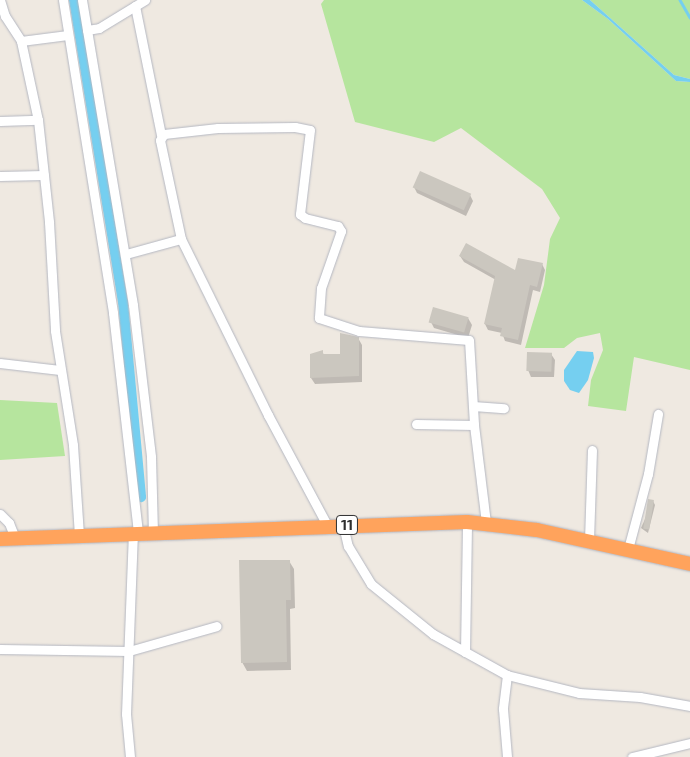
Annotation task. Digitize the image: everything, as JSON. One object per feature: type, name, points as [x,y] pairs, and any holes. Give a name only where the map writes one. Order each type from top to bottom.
[{"type":"highway","name":"11","points":[[0,539],[328,525],[467,522],[486,523],[588,540],[690,564]]},
{"type":"street","points":[[0,0],[2,17],[21,41],[38,120],[60,370],[73,445],[79,536]]},
{"type":"street","points":[[63,0],[113,313],[135,533],[126,714],[130,757]]},
{"type":"street","points":[[82,0],[126,254],[150,457],[153,533]]},
{"type":"street","points":[[87,30],[99,28],[143,0]]},
{"type":"street","points":[[135,6],[171,202],[181,239],[268,416],[328,525]]},
{"type":"street","points":[[21,41],[68,35]]},
{"type":"street","points":[[0,121],[38,120]]},
{"type":"street","points":[[160,135],[218,128],[295,127],[310,130],[300,214],[305,218],[338,226],[341,231],[320,288],[319,318],[358,331],[469,340],[474,425],[486,523]]},
{"type":"street","points":[[0,176],[44,175]]},
{"type":"street","points":[[126,254],[181,239]]},
{"type":"street","points":[[0,362],[60,370]]},
{"type":"street","points":[[473,406],[504,408]]},
{"type":"street","points":[[628,548],[648,474],[658,414]]},
{"type":"street","points":[[416,424],[474,425]]},
{"type":"street","points":[[588,540],[592,450]]},
{"type":"street","points":[[0,514],[9,523],[15,538]]},
{"type":"street","points":[[465,652],[467,522]]},
{"type":"street","points":[[343,525],[348,546],[371,584],[433,634],[507,675],[578,692],[640,697],[690,706]]},
{"type":"street","points":[[0,649],[129,651],[217,626]]},
{"type":"street","points":[[507,675],[503,709],[507,757]]},
{"type":"street","points":[[632,757],[690,743]]},
{"type":"green space","points":[[324,0],[582,0],[608,19],[676,81],[690,82],[690,370],[634,357],[626,411],[588,406],[591,380],[603,350],[600,333],[577,338],[564,348],[525,348],[544,285],[550,239],[560,218],[542,189],[461,128],[434,142],[355,122],[321,4]]},
{"type":"green space","points":[[590,0],[690,0],[690,79],[674,75]]},
{"type":"green space","points":[[0,400],[57,403],[65,456],[0,460]]},
{"type":"water","points":[[582,0],[590,0],[674,75],[690,79],[690,82],[676,81],[608,19]]},
{"type":"water","points":[[577,351],[593,352],[594,358],[588,380],[579,393],[570,390],[564,381],[564,370]]},
{"type":"building","points":[[420,171],[471,194],[464,210],[413,187]]},
{"type":"building","points":[[466,243],[515,270],[518,258],[543,263],[537,287],[530,285],[518,340],[500,336],[502,328],[484,324],[495,276],[459,256]]},
{"type":"building","points":[[433,307],[469,317],[464,333],[429,322]]},
{"type":"building","points":[[340,333],[359,337],[359,376],[310,378],[310,354],[323,350],[323,354],[340,354]]},
{"type":"building","points":[[527,352],[552,353],[551,372],[526,371]]},
{"type":"building","points":[[648,499],[654,500],[649,530],[643,529]]},
{"type":"building","points":[[239,560],[290,560],[291,600],[286,600],[287,662],[241,663]]},
{"type":"waterway","points":[[74,0],[123,302],[141,497]]},
{"type":"waterway","points":[[680,0],[690,17]]}]
